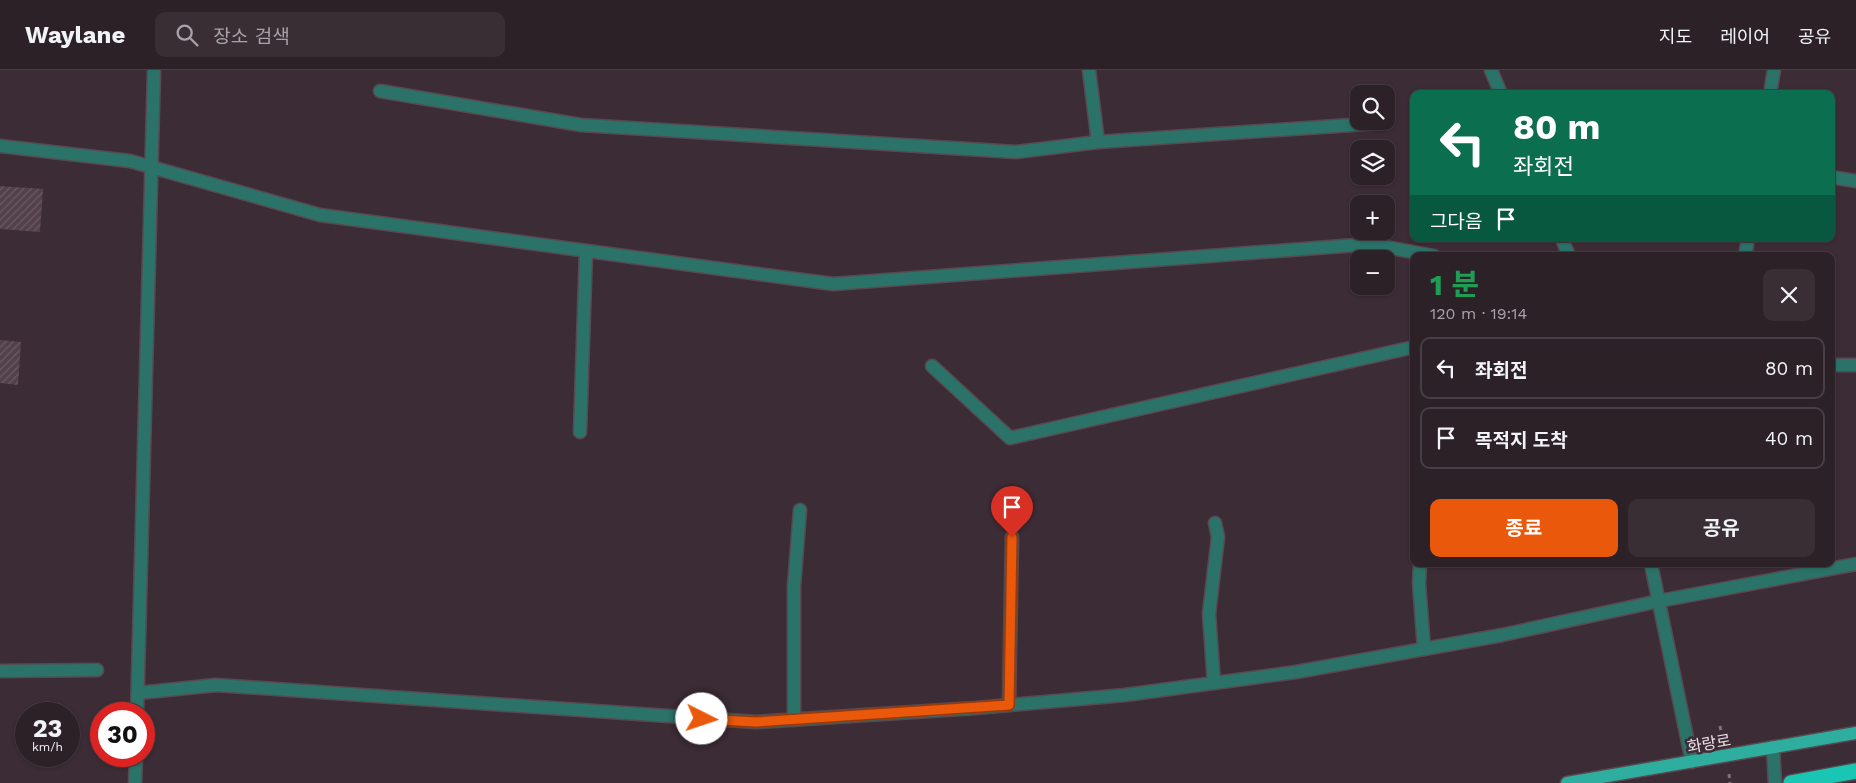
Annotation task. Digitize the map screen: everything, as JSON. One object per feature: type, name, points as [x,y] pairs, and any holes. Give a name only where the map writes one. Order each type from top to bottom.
[{"type":"highway","points":[[1791,783],[1856,771]]},
{"type":"main road","name":"화랑로","points":[[1567,783],[1856,733]]},
{"type":"street","points":[[138,702],[153,167],[154,70]]},
{"type":"street","points":[[1089,70],[1098,142]]},
{"type":"street","points":[[1491,70],[1499,90]]},
{"type":"street","points":[[1771,90],[1774,70]]},
{"type":"street","points":[[380,91],[581,126],[1016,152],[1098,142],[1350,124]]},
{"type":"street","points":[[0,146],[130,160],[320,215],[833,284],[1370,244],[1413,252]]},
{"type":"street","points":[[1835,178],[1856,181]]},
{"type":"street","points":[[580,432],[586,251]]},
{"type":"street","points":[[932,366],[1010,438],[1410,348]]},
{"type":"street","points":[[1835,365],[1856,365]]},
{"type":"street","points":[[794,720],[794,586],[800,510]]},
{"type":"street","points":[[1214,683],[1209,614],[1218,537],[1215,523]]},
{"type":"street","points":[[1009,705],[1012,537]]},
{"type":"street","points":[[138,693],[216,685],[747,722],[1009,705],[1125,696],[1296,672],[1502,635],[1659,601],[1856,564]]},
{"type":"street","points":[[1420,567],[1419,582],[1424,649]]},
{"type":"street","points":[[1652,567],[1692,762]]},
{"type":"street","points":[[0,672],[98,670]]},
{"type":"street","points":[[1773,747],[1774,783]]},
{"type":"street","points":[[135,783],[136,767]]},
{"type":"building","points":[[0,186],[43,189],[40,232],[0,229]]},
{"type":"building","points":[[0,340],[21,342],[18,385],[0,383]]},
{"type":"route","points":[[702,719],[756,722],[1009,705],[1012,537]]}]
